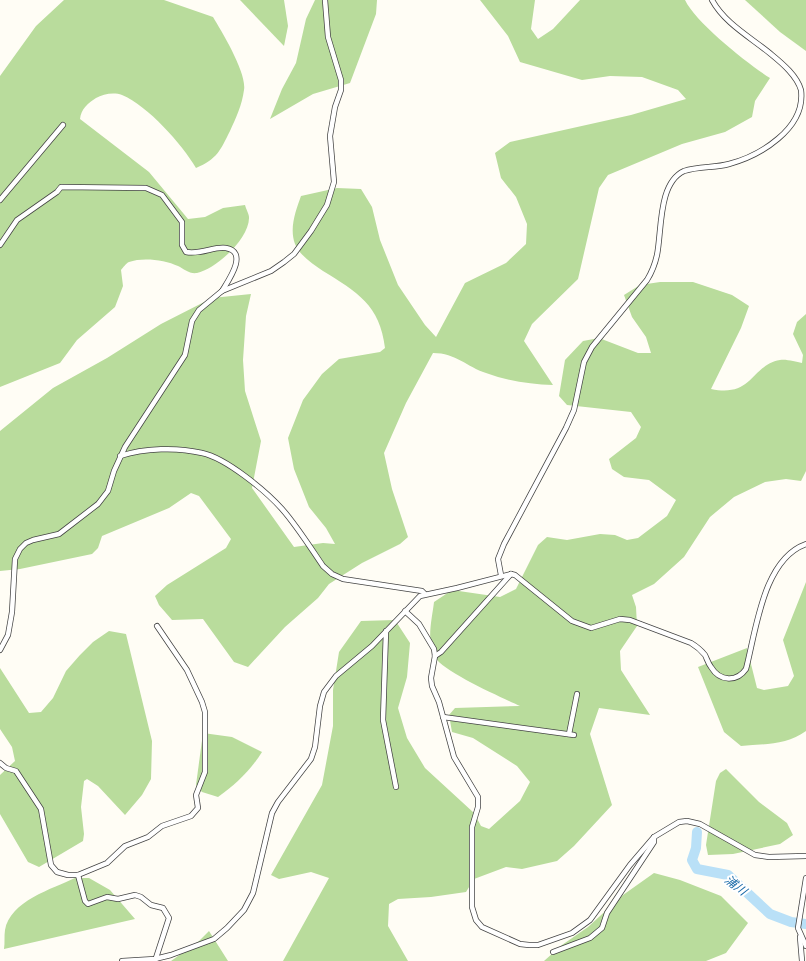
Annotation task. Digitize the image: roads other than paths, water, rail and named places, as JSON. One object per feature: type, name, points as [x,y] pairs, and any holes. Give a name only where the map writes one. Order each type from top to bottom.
[{"type":"street","points":[[0,650],[8,635],[12,612],[15,559],[20,549],[26,543],[33,540],[59,534],[98,504],[108,491],[120,456],[185,355],[192,321],[199,310],[222,291],[271,271],[294,254],[311,231],[327,205],[334,182],[330,136],[333,113],[341,90],[341,80],[328,37],[325,0]]},
{"type":"street","points":[[501,575],[498,559],[504,544],[566,428],[574,410],[586,356],[647,280],[653,270],[657,256],[665,195],[669,184],[679,173],[684,170],[728,165],[770,147],[786,135],[801,106],[801,90],[792,74],[771,54],[728,21],[712,0]]},
{"type":"street","points":[[0,200],[63,125]]},
{"type":"street","points":[[0,245],[17,220],[57,192],[61,187],[146,188],[162,195],[182,222],[182,245],[186,252],[194,254],[225,248],[232,251],[236,257],[236,267],[222,291]]},
{"type":"street","points":[[120,456],[136,451],[181,450],[203,453],[215,457],[243,475],[282,509],[323,566],[332,574],[343,579],[422,590],[425,594]]},
{"type":"street","points":[[122,961],[155,960],[214,939],[244,910],[253,893],[272,813],[278,802],[311,758],[315,747],[320,706],[324,692],[336,676],[358,659],[417,598],[425,594],[457,588],[501,575],[515,575],[572,622],[591,628],[620,619],[630,620],[691,643],[700,649],[711,668],[717,674],[726,679],[735,679],[742,676],[746,669],[766,589],[783,561],[792,552],[806,544]]},
{"type":"street","points":[[435,656],[441,652],[511,574]]},
{"type":"street","points":[[405,612],[419,624],[428,636],[435,656],[431,678],[432,686],[443,717],[454,757],[478,797],[478,807],[472,828],[472,907],[476,920],[482,927],[520,944],[529,946],[538,945],[576,930],[590,920],[630,865],[654,837],[680,822],[692,821],[755,855],[769,857],[806,856]]},
{"type":"street","points":[[0,762],[6,768],[16,771],[41,809],[51,865],[57,872],[68,875],[78,875],[107,863],[126,846],[148,837],[162,826],[191,816],[198,808],[196,795],[205,772],[205,712],[187,670],[157,626]]},
{"type":"street","points":[[386,630],[383,720],[396,787]]},
{"type":"street","points":[[443,717],[572,735],[577,694]]},
{"type":"street","points":[[553,952],[590,938],[602,928],[607,913],[654,842],[654,837]]},
{"type":"street","points":[[78,875],[84,901],[88,904],[107,898],[118,899],[135,895],[141,897],[151,905],[164,908],[169,918],[155,960]]},
{"type":"street","points":[[802,961],[798,928],[806,878]]},
{"type":"street","points":[[800,935],[806,946]]},
{"type":"waterway","name":"浦川","points":[[697,832],[696,848],[692,860],[697,869],[728,875],[770,914],[791,922],[806,924]]}]
